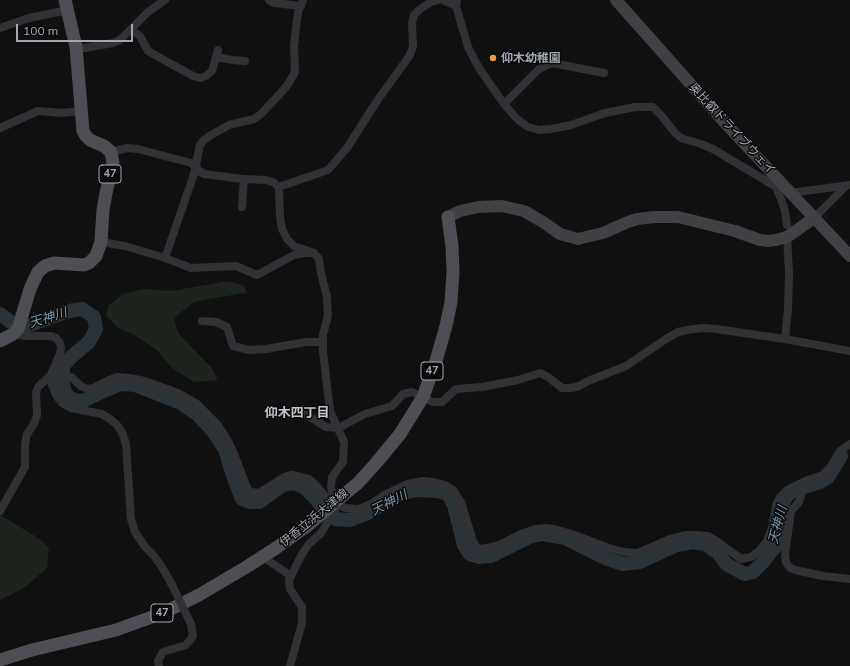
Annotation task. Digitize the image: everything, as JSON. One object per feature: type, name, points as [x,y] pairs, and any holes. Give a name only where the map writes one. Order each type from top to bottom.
[{"type":"main road","name":"47","points":[[16,332],[30,289],[38,272],[45,266],[54,263],[84,265],[89,263],[96,256],[101,242],[103,210],[113,163],[111,152],[104,146],[90,140],[83,131],[76,48],[66,5]]},
{"type":"main road","name":"伊香立浜大津線","points":[[0,660],[116,630],[163,613],[199,595],[263,557],[337,503],[378,462],[400,434],[423,397],[436,361],[446,326],[450,302],[453,272],[452,246],[448,217]]},
{"type":"main road","points":[[0,341],[16,332]]},
{"type":"street","points":[[76,48],[113,43],[120,40],[148,12],[165,0]]},
{"type":"street","points":[[164,258],[194,174],[200,145],[210,135],[229,125],[254,118],[261,114],[286,87],[295,72],[294,46],[297,19],[302,3],[274,3],[269,0]]},
{"type":"street","points":[[279,187],[328,170],[334,164],[347,148],[377,101],[410,55],[413,46],[412,23],[414,15],[431,2],[438,0]]},
{"type":"street","points":[[443,0],[456,3],[468,47],[479,68],[504,104],[517,119],[528,127],[539,130],[571,125],[605,113],[635,107],[653,106],[681,138],[713,149],[768,182],[778,184],[785,211],[789,272],[788,310],[785,339]]},
{"type":"street","name":"奥比叡ドライブウェイ","points":[[616,0],[778,184],[790,193],[850,256]]},
{"type":"street","points":[[0,28],[66,5]]},
{"type":"street","points":[[131,30],[140,36],[148,51],[155,56],[200,78],[212,72],[217,54],[232,60],[245,61]]},
{"type":"street","points":[[504,104],[539,69],[552,63],[604,73]]},
{"type":"street","points":[[0,128],[38,112],[62,113],[82,111]]},
{"type":"street","points":[[111,152],[127,148],[138,149],[191,163],[204,174],[273,182],[279,187],[280,217],[282,228],[287,239],[294,246],[314,253],[319,259],[328,316],[323,342],[323,352],[330,411],[344,442],[343,462],[332,477],[331,488],[337,503],[320,533],[302,554],[289,580],[290,589],[302,607],[302,623],[290,666]]},
{"type":"street","points":[[242,207],[244,179]]},
{"type":"street","points":[[790,193],[848,186]]},
{"type":"street","points":[[448,217],[460,211],[478,207],[502,206],[524,211],[560,234],[578,239],[603,233],[637,219],[678,217],[768,241],[776,240],[787,231],[814,218],[848,186]]},
{"type":"street","points":[[101,242],[125,246],[191,268],[236,266],[257,275],[294,255],[305,252],[314,253]]},
{"type":"street","points":[[202,321],[216,322],[227,327],[233,346],[249,350],[266,349],[306,342],[323,342]]},
{"type":"street","points":[[299,413],[307,415],[326,427],[338,428],[365,414],[392,406],[403,394],[412,392],[433,402],[442,402],[456,389],[482,387],[518,380],[540,372],[562,388],[571,388],[626,366],[678,332],[703,328],[785,339],[850,351]]},
{"type":"street","points":[[16,332],[26,336],[51,336],[56,338],[60,343],[61,348],[52,372],[54,374],[52,385],[56,395],[62,403],[71,408],[102,414],[117,425],[122,432],[126,444],[131,519],[135,532],[145,547],[162,567],[191,624],[193,636],[186,645],[163,652],[158,661],[159,666]]},
{"type":"street","points":[[0,511],[25,467],[25,444],[27,434],[34,424],[37,415],[36,393],[38,387],[54,374],[71,377],[87,389],[93,388],[117,377],[145,381],[178,393],[197,404],[218,425],[228,441],[248,490],[251,492],[259,493],[284,477],[297,476],[309,479],[326,497],[345,508],[358,509],[369,505],[386,494],[407,484],[423,481],[445,485],[454,490],[461,502],[472,541],[476,547],[481,549],[501,544],[523,533],[545,528],[572,534],[609,548],[624,552],[638,553],[670,539],[696,534],[708,536],[716,540],[741,559],[751,557],[759,551],[767,541],[789,524],[791,512],[799,502],[805,481]]},
{"type":"street","points":[[850,444],[840,450],[823,475],[805,481],[787,490],[780,497],[776,505],[784,554],[789,567],[795,570],[823,576],[850,579]]},
{"type":"street","points":[[263,557],[291,576]]},
{"type":"shaded area","points":[[228,281],[243,285],[247,293],[194,302],[174,318],[178,333],[211,367],[218,380],[194,382],[171,367],[158,351],[136,336],[117,327],[106,315],[108,306],[123,294],[144,289],[171,291]]},
{"type":"shaded area","points":[[0,515],[40,539],[49,548],[47,568],[24,588],[0,600]]},
{"type":"waterway","name":"天神川","points":[[0,314],[11,322],[24,325],[30,325],[69,311],[82,309],[94,317],[96,329],[89,342],[63,366],[63,383],[65,392],[70,398],[78,401],[85,400],[121,384],[135,385],[181,403],[198,415],[212,430],[225,449],[242,499],[250,502],[259,502],[283,485],[295,483],[305,488],[316,499],[326,513],[335,519],[350,520],[366,514],[400,494],[416,490],[438,491],[448,494],[454,505],[464,545],[470,554],[479,557],[491,556],[529,537],[542,534],[565,538],[605,558],[623,564],[640,562],[677,545],[693,542],[705,544],[718,553],[726,564],[745,574],[753,572],[775,547],[783,503],[787,495],[795,490],[820,482],[828,477],[841,456]]},
{"type":"place","name":"仰木幼稚園","points":[[493,58]]},
{"type":"district","name":"仰木四丁目","points":[[297,413]]}]
